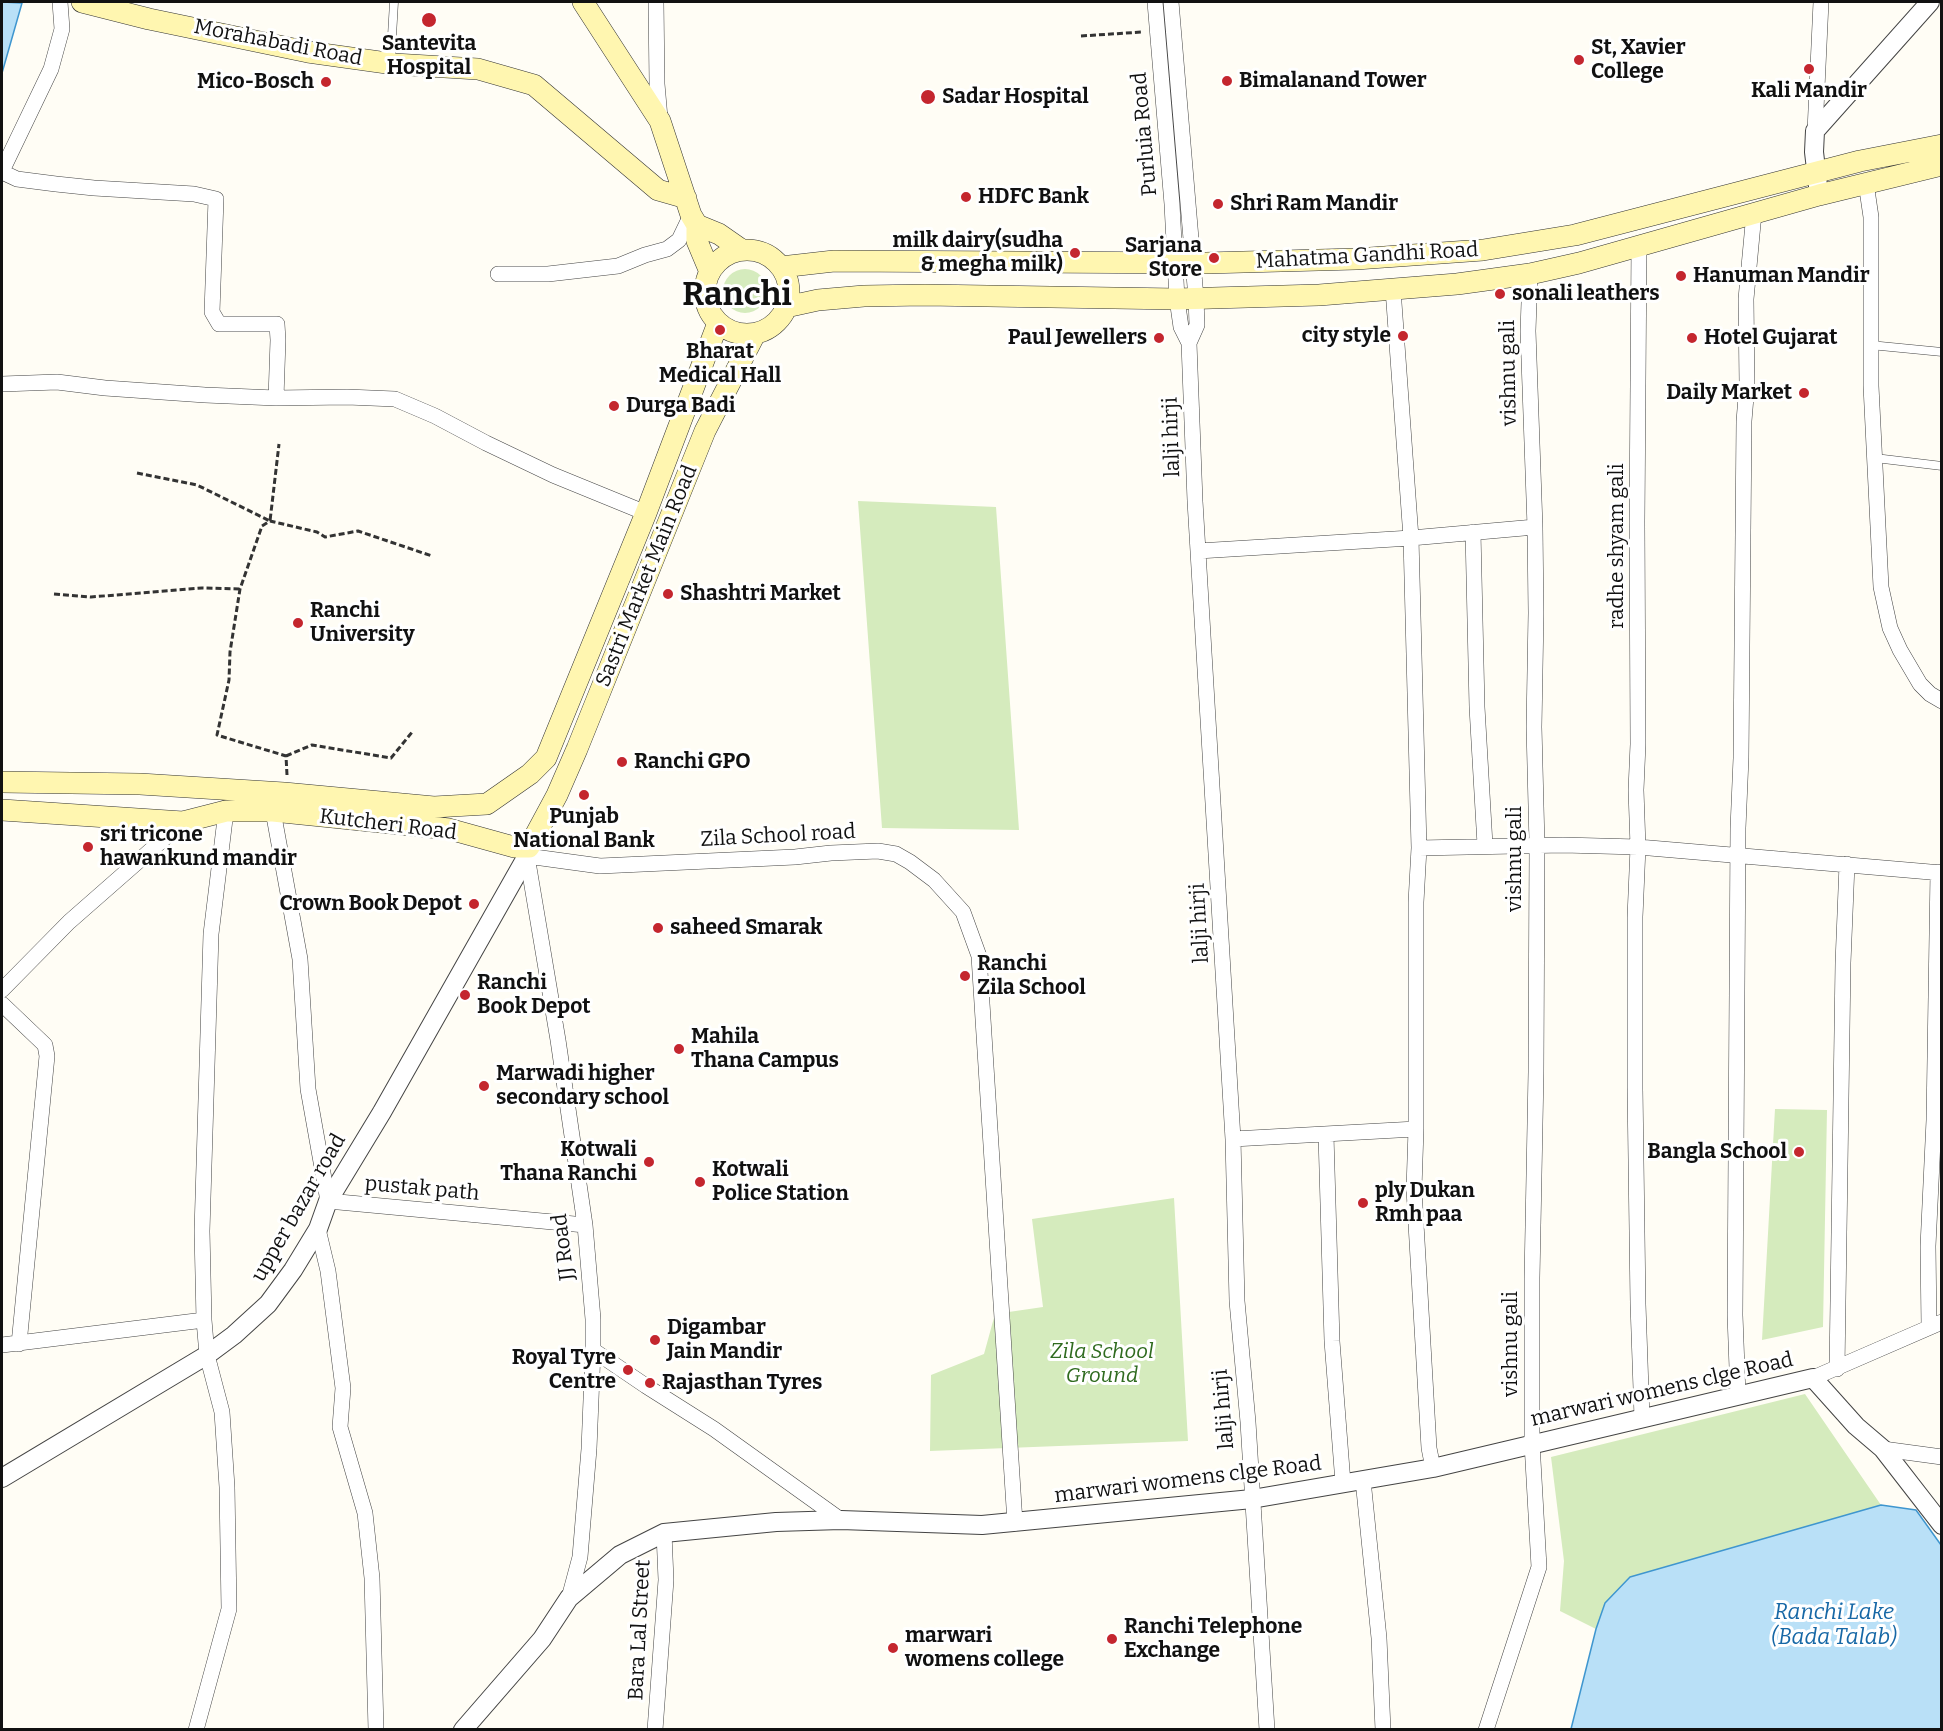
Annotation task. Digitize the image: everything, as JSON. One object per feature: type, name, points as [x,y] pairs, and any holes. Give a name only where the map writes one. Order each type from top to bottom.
[{"type":"main road","name":"Morahabadi Road","points":[[82,2],[149,19],[308,52],[394,64],[478,69],[534,86],[658,190],[742,250]]},
{"type":"main road","points":[[583,2],[660,121],[691,213],[697,241],[710,272]]},
{"type":"main road","name":"Mahatma Gandhi Road","points":[[781,267],[834,261],[1185,264],[1356,259],[1492,249],[1575,235],[1860,162],[1941,145]]},
{"type":"main road","name":"Mahatma Gandhi Road","points":[[786,308],[818,300],[864,296],[1187,298],[1319,295],[1457,284],[1530,274],[1819,195],[1941,165]]},
{"type":"main road","points":[[742,250],[758,252],[771,257],[781,267],[788,287],[786,308],[779,320],[768,329],[755,334],[729,331],[718,323],[705,299],[705,285],[710,272],[719,261],[742,250]]},
{"type":"main road","points":[[2,782],[140,784],[284,793],[434,807],[487,804],[530,774],[546,758],[646,513],[718,323]]},
{"type":"main road","name":"Sastri Market Main Road","points":[[526,852],[544,822],[577,749],[705,431],[755,334]]},
{"type":"main road","name":"Kutcheri Road","points":[[2,810],[183,822],[226,811],[273,812],[449,829],[526,852]]},
{"type":"street","points":[[60,2],[62,29],[51,69],[2,172],[17,178],[94,189],[194,194],[216,199],[212,312],[219,324],[277,324],[276,398]]},
{"type":"street","points":[[656,2],[660,121]]},
{"type":"street","name":"Purluia Road","points":[[1155,2],[1185,264]]},
{"type":"street","name":"Purluia Road","points":[[1171,2],[1185,264]]},
{"type":"street","points":[[1819,195],[1814,152],[1821,2]]},
{"type":"street","points":[[1815,131],[1930,2]]},
{"type":"street","points":[[1866,183],[1871,218],[1870,345],[1873,458],[1881,587],[1890,628],[1900,650],[1920,684],[1941,701]]},
{"type":"street","points":[[498,274],[548,274],[618,266],[667,249],[679,240],[691,213]]},
{"type":"street","points":[[1738,1395],[1735,1315],[1738,856],[1744,421],[1747,385],[1746,299],[1754,213]]},
{"type":"street","name":"radhe shyam gali","points":[[1639,245],[1636,790],[1638,847],[1635,917],[1635,1088],[1642,1418]]},
{"type":"street","name":"lalji hirji","points":[[1185,264],[1187,298],[1197,325],[1189,343],[1198,550],[1233,1139],[1237,1301],[1248,1422],[1267,1730]]},
{"type":"street","name":"vishnu gali","points":[[1486,1730],[1539,1567],[1532,1443],[1537,845],[1534,727],[1535,527],[1528,331],[1530,274]]},
{"type":"street","points":[[1393,289],[1411,538],[1419,848],[1416,902],[1414,1189],[1429,1448],[1433,1468]]},
{"type":"street","points":[[2,384],[57,382],[205,396],[395,399],[435,416],[553,475],[646,513]]},
{"type":"street","points":[[1198,550],[1411,538],[1535,527]]},
{"type":"street","points":[[1473,532],[1477,707],[1485,845]]},
{"type":"street","points":[[196,1730],[229,1609],[228,1508],[222,1412],[207,1355],[204,1320],[203,1158],[212,934],[226,811]]},
{"type":"street","points":[[273,812],[300,959],[308,1089],[328,1201]]},
{"type":"street","points":[[2,990],[69,922],[183,822]]},
{"type":"street","points":[[1419,848],[1485,845],[1638,847],[1940,873],[1934,1120],[1928,1246],[1935,1324],[1837,1370],[1814,1378],[1856,1426],[1883,1449],[1941,1526]]},
{"type":"street","name":"Zila School road","points":[[526,852],[600,866],[878,851],[896,854],[910,862],[934,880],[963,912],[979,956],[1015,1523]]},
{"type":"street","name":"upper bazar road","points":[[2,1478],[207,1355],[234,1335],[268,1304],[293,1270],[318,1229],[328,1201],[382,1112],[526,852]]},
{"type":"street","name":"JJ Road","points":[[526,852],[558,1040],[585,1225],[593,1319],[589,1449],[580,1557],[569,1598]]},
{"type":"street","points":[[1837,1370],[1843,974],[1847,864]]},
{"type":"street","points":[[2,1005],[45,1045],[48,1056],[19,1344]]},
{"type":"street","points":[[1233,1139],[1416,1129]]},
{"type":"street","points":[[1326,1135],[1332,1341],[1343,1483]]},
{"type":"street","name":"pustak path","points":[[328,1201],[585,1225]]},
{"type":"street","points":[[318,1229],[328,1270],[343,1388],[340,1427],[365,1513],[372,1578],[376,1730]]},
{"type":"street","points":[[2,1345],[204,1320]]},
{"type":"street","points":[[593,1350],[724,1436],[841,1520]]},
{"type":"street","name":"marwari womens clge Road","points":[[664,1533],[776,1522],[841,1520],[982,1525],[1252,1499],[1433,1468],[1814,1378]]},
{"type":"street","points":[[1883,1449],[1941,1457]]},
{"type":"street","points":[[1363,1480],[1379,1638],[1383,1730]]},
{"type":"street","points":[[464,1730],[542,1640],[569,1598],[620,1555],[664,1533]]},
{"type":"street","name":"Bara Lal Street","points":[[655,1730],[665,1591],[664,1533]]},
{"type":"lane","points":[[394,2],[391,53],[394,64]]},
{"type":"lane","points":[[1870,345],[1941,352]]},
{"type":"lane","points":[[1873,458],[1941,466]]},
{"type":"path","points":[[1081,36],[1157,31]]},
{"type":"path","points":[[270,521],[279,444]]},
{"type":"path","points":[[137,473],[197,485],[270,521],[317,532],[325,537],[358,531],[432,555]]},
{"type":"path","points":[[270,521],[262,526],[240,589],[230,652],[229,680],[217,735],[286,756],[312,745],[391,758],[414,731]]},
{"type":"path","points":[[54,594],[91,597],[202,588],[240,589]]},
{"type":"path","points":[[284,793],[288,786],[286,756]]},
{"type":"green space","points":[[745,269],[760,276],[767,291],[760,306],[745,313],[730,306],[723,291],[730,276]]},
{"type":"green space","points":[[858,501],[996,507],[1019,830],[882,828]]},
{"type":"green space","points":[[1775,1109],[1827,1110],[1823,1327],[1762,1340]]},
{"type":"green space","name":"Zila School Ground","points":[[1174,1198],[1188,1441],[930,1451],[931,1375],[984,1354],[995,1314],[1043,1307],[1032,1219]]},
{"type":"green space","points":[[1805,1394],[1881,1505],[1631,1577],[1605,1603],[1596,1629],[1560,1611],[1564,1561],[1551,1457]]},
{"type":"water","points":[[2,2],[22,3],[2,73]]},
{"type":"water","name":"Ranchi Lake (Bada Talab)","points":[[1881,1505],[1916,1510],[1941,1545],[1941,1729],[1571,1729],[1596,1629],[1605,1603],[1630,1577]]},
{"type":"place","name":"Santevita Hospital","points":[[429,20]]},
{"type":"place","name":"St, Xavier College","points":[[1579,60]]},
{"type":"place","name":"Kali Mandir","points":[[1809,69]]},
{"type":"place","name":"Bimalanand Tower","points":[[1227,81]]},
{"type":"place","name":"Mico-Bosch","points":[[326,82]]},
{"type":"place","name":"Sadar Hospital","points":[[928,97]]},
{"type":"place","name":"HDFC Bank","points":[[966,197]]},
{"type":"place","name":"Shri Ram Mandir","points":[[1218,204]]},
{"type":"place","name":"milk dairy(sudha & megha milk)","points":[[1075,253]]},
{"type":"place","name":"Sarjana Store","points":[[1214,258]]},
{"type":"place","name":"Hanuman Mandir","points":[[1681,276]]},
{"type":"place","name":"sonali leathers","points":[[1500,294]]},
{"type":"place","name":"Bharat Medical Hall","points":[[720,330]]},
{"type":"place","name":"city style","points":[[1403,336]]},
{"type":"place","name":"Paul Jewellers","points":[[1159,338]]},
{"type":"place","name":"Hotel Gujarat","points":[[1692,338]]},
{"type":"place","name":"Daily Market","points":[[1804,393]]},
{"type":"place","name":"Durga Badi","points":[[614,406]]},
{"type":"place","name":"Shashtri Market","points":[[668,594]]},
{"type":"place","name":"Ranchi University","points":[[298,623]]},
{"type":"place","name":"Ranchi GPO","points":[[622,762]]},
{"type":"place","name":"Punjab National Bank","points":[[584,795]]},
{"type":"place","name":"sri tricone hawankund mandir","points":[[88,847]]},
{"type":"place","name":"Crown Book Depot","points":[[474,904]]},
{"type":"place","name":"saheed Smarak","points":[[658,928]]},
{"type":"place","name":"Ranchi Zila School","points":[[965,976]]},
{"type":"place","name":"Ranchi Book Depot","points":[[465,995]]},
{"type":"place","name":"Mahila Thana Campus","points":[[679,1049]]},
{"type":"place","name":"Marwadi higher secondary school","points":[[484,1086]]},
{"type":"place","name":"Bangla School","points":[[1799,1152]]},
{"type":"place","name":"Kotwali Thana Ranchi","points":[[649,1162]]},
{"type":"place","name":"Kotwali Police Station","points":[[700,1182]]},
{"type":"place","name":"ply Dukan Rmh paa","points":[[1363,1203]]},
{"type":"place","name":"Digambar Jain Mandir","points":[[655,1340]]},
{"type":"place","name":"Royal Tyre Centre","points":[[628,1370]]},
{"type":"place","name":"Rajasthan Tyres","points":[[650,1383]]},
{"type":"place","name":"Ranchi Telephone Exchange","points":[[1112,1639]]},
{"type":"place","name":"marwari womens college","points":[[893,1648]]},
{"type":"district","name":"Ranchi","points":[[737,296]]}]
